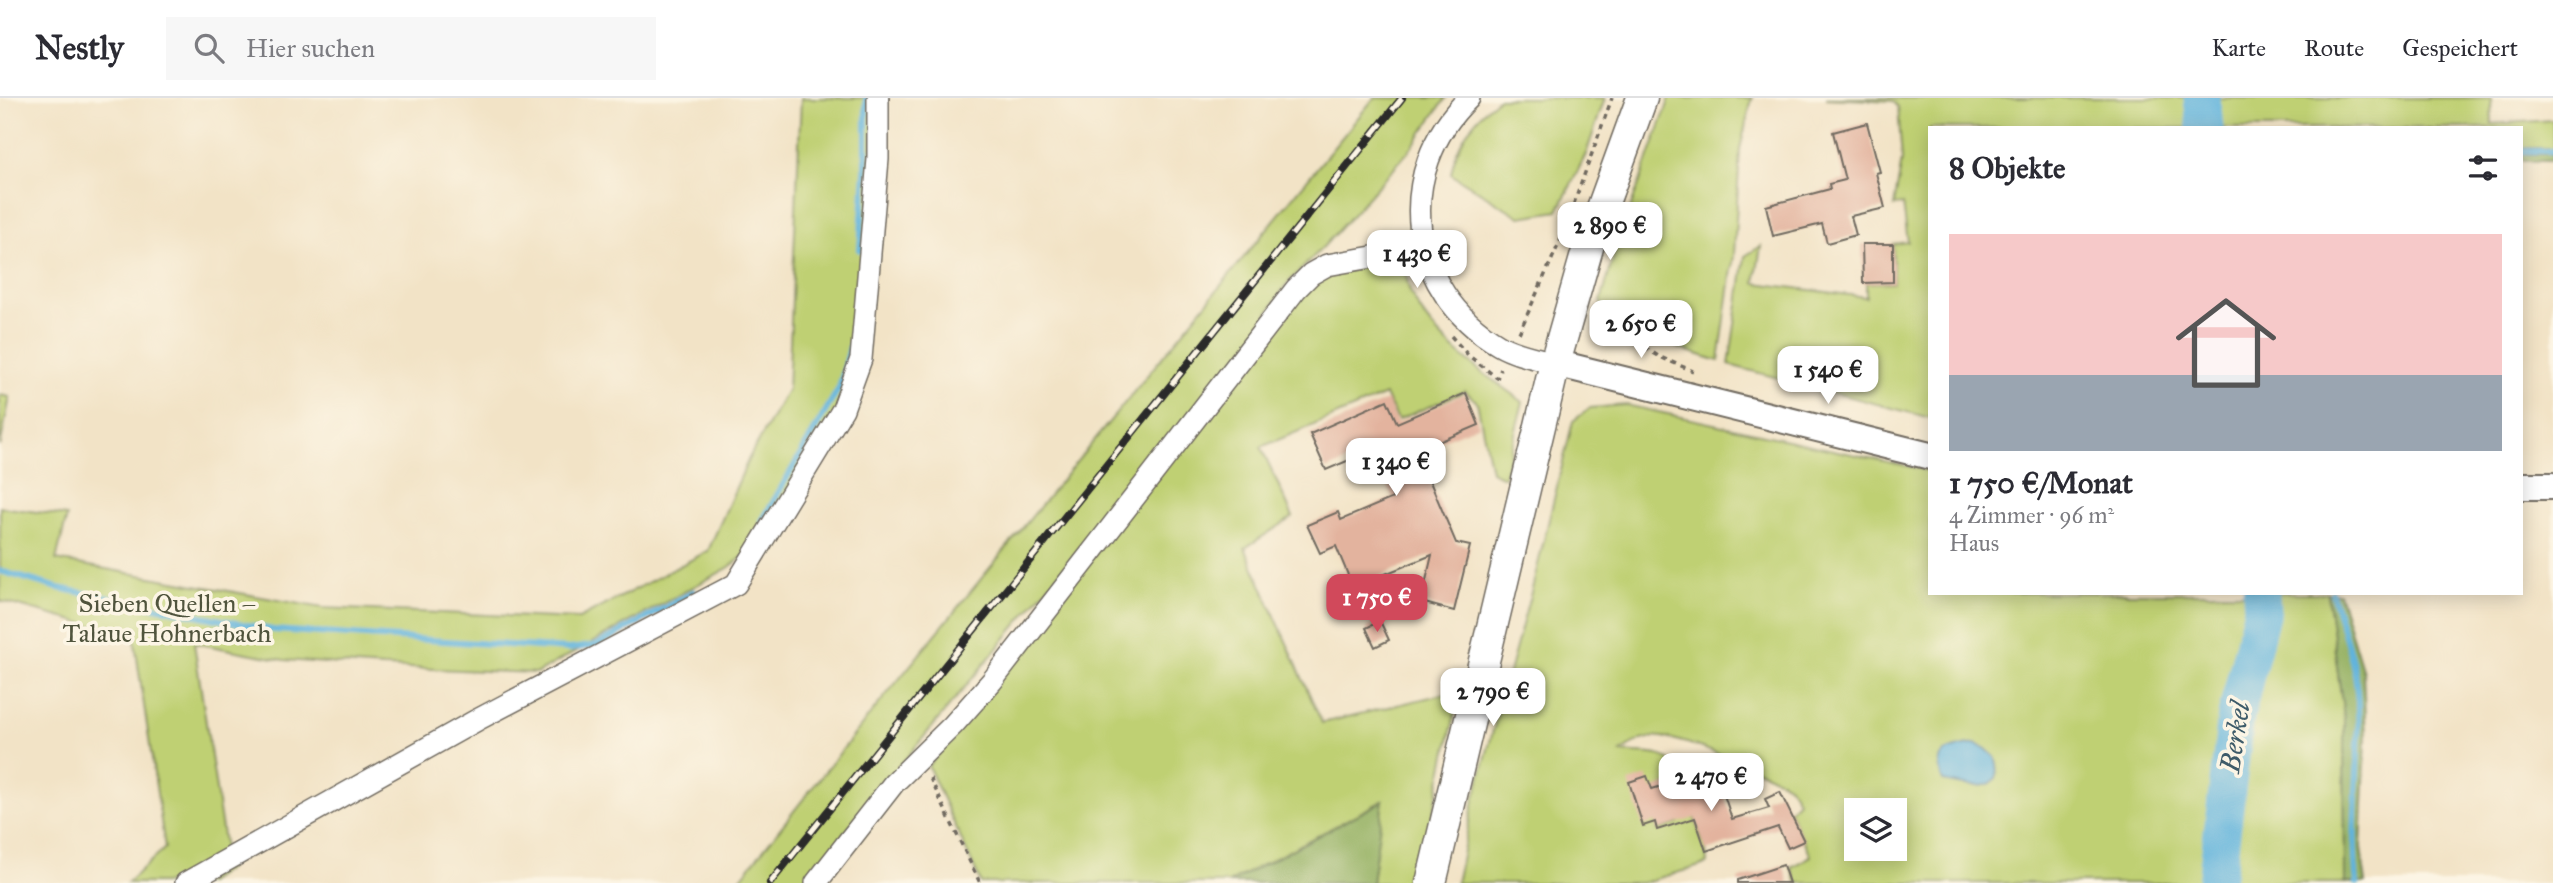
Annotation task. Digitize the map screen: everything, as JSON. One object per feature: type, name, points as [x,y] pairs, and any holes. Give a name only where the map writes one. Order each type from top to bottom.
[{"type":"main road","points":[[1431,883],[1555,363],[1589,244],[1642,98]]},
{"type":"street","points":[[186,883],[477,720],[736,584],[843,409],[861,359],[878,159],[878,98]]},
{"type":"street","points":[[1469,98],[1447,123],[1425,170],[1419,200],[1423,248],[1437,283],[1467,320],[1497,344],[1510,351],[1555,363],[1928,456]]},
{"type":"street","points":[[816,883],[894,783],[953,725],[992,681],[1296,289],[1311,274],[1327,265],[1423,248]]},
{"type":"street","points":[[2523,486],[2553,486]]},
{"type":"path","points":[[1543,280],[1561,239],[1612,98]]},
{"type":"path","points":[[917,761],[929,776],[980,883]]},
{"type":"green space","name":"Sieben Quellen – Talaue Hohnerbach","points":[[801,98],[875,98],[864,333],[845,398],[762,543],[728,568],[537,673],[284,660],[194,643],[228,869],[208,883],[127,883],[165,848],[134,637],[0,601],[0,507],[67,516],[56,560],[323,608],[579,619],[708,551],[749,458],[788,389]]},
{"type":"green space","points":[[1374,98],[1446,98],[1409,151],[1284,287],[1248,345],[803,883],[737,883],[869,716]]},
{"type":"green space","points":[[1499,98],[1605,98],[1586,154],[1558,211],[1520,217],[1451,174],[1462,141],[1482,114]]},
{"type":"green space","points":[[1670,98],[1752,98],[1740,149],[1734,255],[1719,361],[1654,336],[1620,310],[1621,326],[1603,308],[1601,302],[1615,251]]},
{"type":"green space","points":[[1826,98],[2190,98],[2194,126],[1928,126],[1928,417],[1729,365],[1745,256],[1761,246],[1755,283],[1866,297],[1866,283],[1893,282],[1893,244],[1908,242],[1903,204],[1894,206],[1902,160],[1898,107],[1893,101]]},
{"type":"green space","points":[[2212,98],[2491,98],[2492,124],[2553,120],[2553,148],[2523,148],[2523,126],[2215,126]]},
{"type":"green space","points":[[2523,154],[2553,154],[2553,161],[2523,161]]},
{"type":"green space","points":[[1383,261],[1404,264],[1410,291],[1431,325],[1459,354],[1523,402],[1504,477],[1491,471],[1477,402],[1465,391],[1398,420],[1385,395],[1261,447],[1293,517],[1245,548],[1322,723],[1460,690],[1418,883],[1372,883],[1382,801],[1229,883],[981,883],[928,766],[996,684],[1141,493],[1259,355],[1301,293],[1330,273]]},
{"type":"green space","points":[[0,395],[10,397],[0,447]]},
{"type":"green space","points":[[1626,405],[1928,471],[1928,595],[2257,595],[2259,610],[2233,717],[2213,883],[1797,883],[1791,867],[1811,856],[1789,811],[1798,801],[1790,787],[1724,756],[1682,742],[1655,737],[1637,742],[1621,752],[1658,755],[1677,769],[1682,780],[1666,785],[1655,822],[1658,830],[1677,824],[1691,808],[1706,851],[1707,864],[1642,883],[1456,883],[1474,800],[1533,585],[1573,421],[1590,408]]},
{"type":"green space","points":[[2265,595],[2327,595],[2344,717],[2345,883],[2219,883],[2238,718],[2266,608]]},
{"type":"green space","points":[[2327,595],[2340,595],[2363,672],[2366,740],[2361,848],[2366,883],[2345,883],[2344,717]]},
{"type":"green space","points":[[1383,801],[1372,883],[1229,883]]},
{"type":"water","points":[[1975,744],[1995,757],[1998,769],[1996,778],[1982,786],[1943,781],[1939,763],[1941,757],[1950,750]]},
{"type":"building","points":[[1867,123],[1880,172],[1876,173],[1885,208],[1851,216],[1856,235],[1827,243],[1822,224],[1773,236],[1766,206],[1830,189],[1829,184],[1845,180],[1833,132]]},
{"type":"building","points":[[1862,244],[1893,244],[1893,282],[1863,283]]},
{"type":"building","points":[[1466,393],[1479,425],[1417,451],[1456,543],[1470,546],[1454,611],[1421,602],[1432,555],[1353,587],[1336,546],[1320,553],[1307,525],[1338,512],[1341,520],[1393,498],[1380,466],[1368,472],[1361,455],[1326,470],[1310,434],[1387,400],[1397,423]]},
{"type":"building","points":[[1380,621],[1389,640],[1375,647],[1366,628]]},
{"type":"building","points":[[1647,776],[1652,789],[1682,780],[1686,791],[1719,780],[1732,819],[1769,808],[1765,799],[1780,792],[1804,841],[1788,848],[1778,827],[1706,851],[1695,818],[1657,830],[1655,822],[1643,826],[1629,782]]},
{"type":"building","points":[[1783,865],[1789,883],[1738,883],[1738,880]]},
{"type":"waterway","points":[[860,250],[866,157],[866,98]]},
{"type":"waterway","name":"Berkel","points":[[2202,98],[2205,126]]},
{"type":"waterway","points":[[2523,151],[2553,151]]},
{"type":"waterway","points":[[762,521],[839,388],[854,334]]},
{"type":"waterway","points":[[0,571],[58,588],[273,630],[570,649],[597,645],[694,592]]},
{"type":"waterway","name":"Berkel","points":[[2216,883],[2236,716],[2262,610],[2261,595]]},
{"type":"waterway","points":[[2333,595],[2356,682],[2357,883]]},
{"type":"railway","points":[[770,883],[1402,98]]}]
